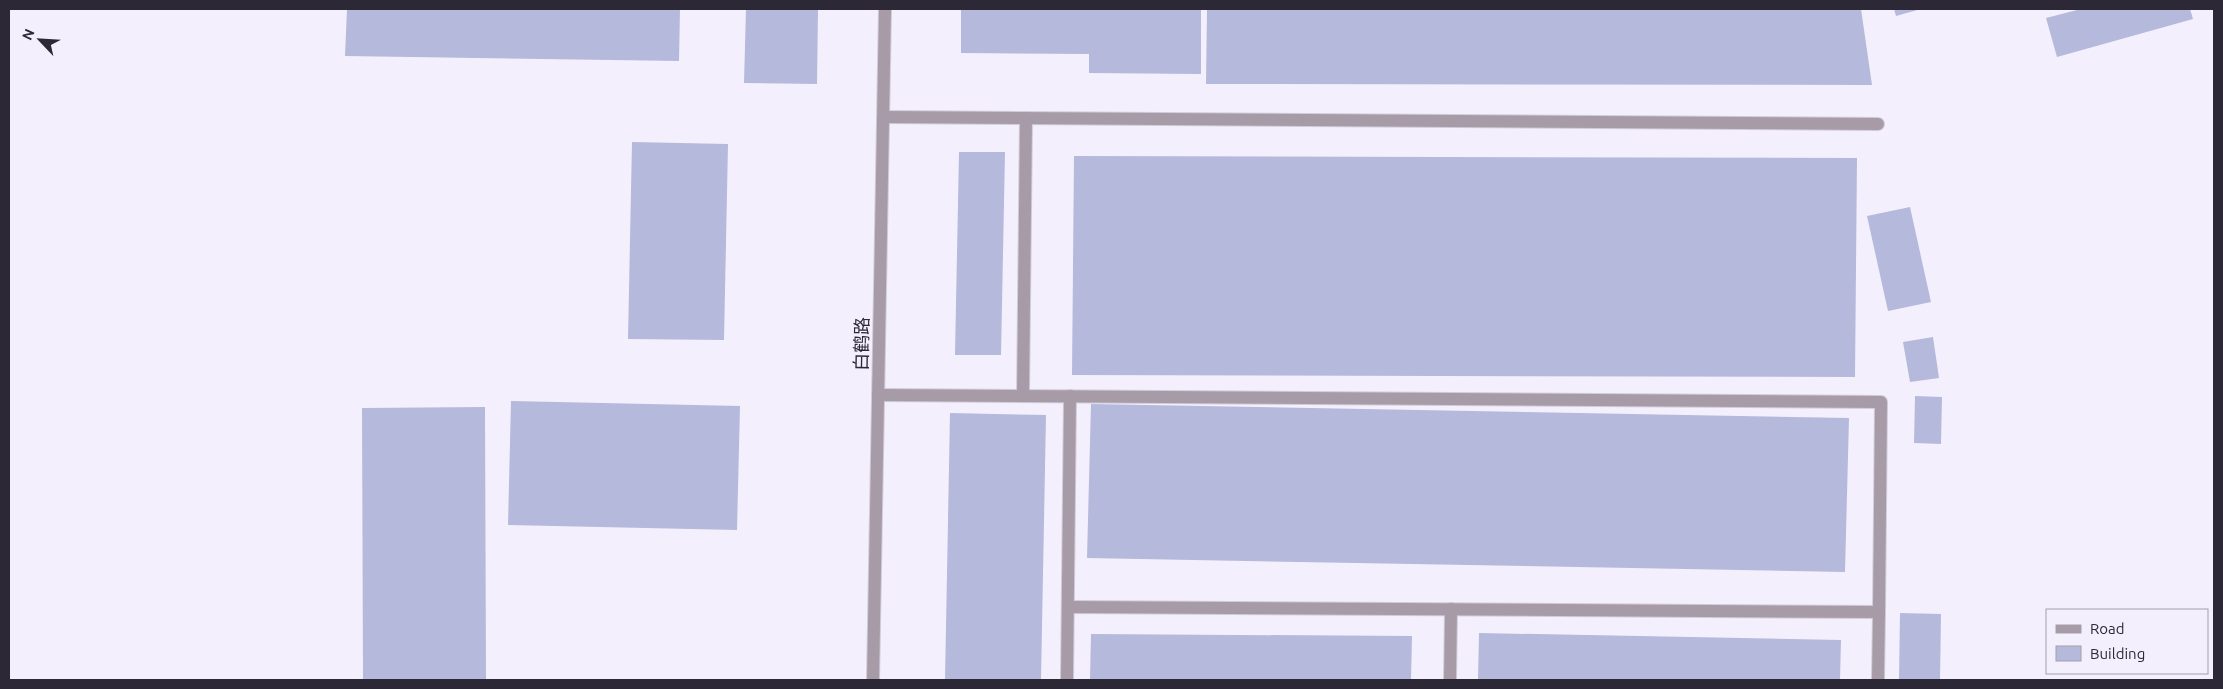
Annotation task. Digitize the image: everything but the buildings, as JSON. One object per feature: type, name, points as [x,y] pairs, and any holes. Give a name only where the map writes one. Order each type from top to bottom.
[{"type":"street","name":"白鹤路","points":[[873,680],[885,9]]},
{"type":"street","points":[[884,117],[1878,124]]},
{"type":"street","points":[[1023,396],[1026,118]]},
{"type":"street","points":[[878,395],[1881,402],[1878,680]]},
{"type":"street","points":[[1067,680],[1070,396]]},
{"type":"street","points":[[1068,607],[1879,612]]},
{"type":"street","points":[[1450,680],[1451,609]]}]
